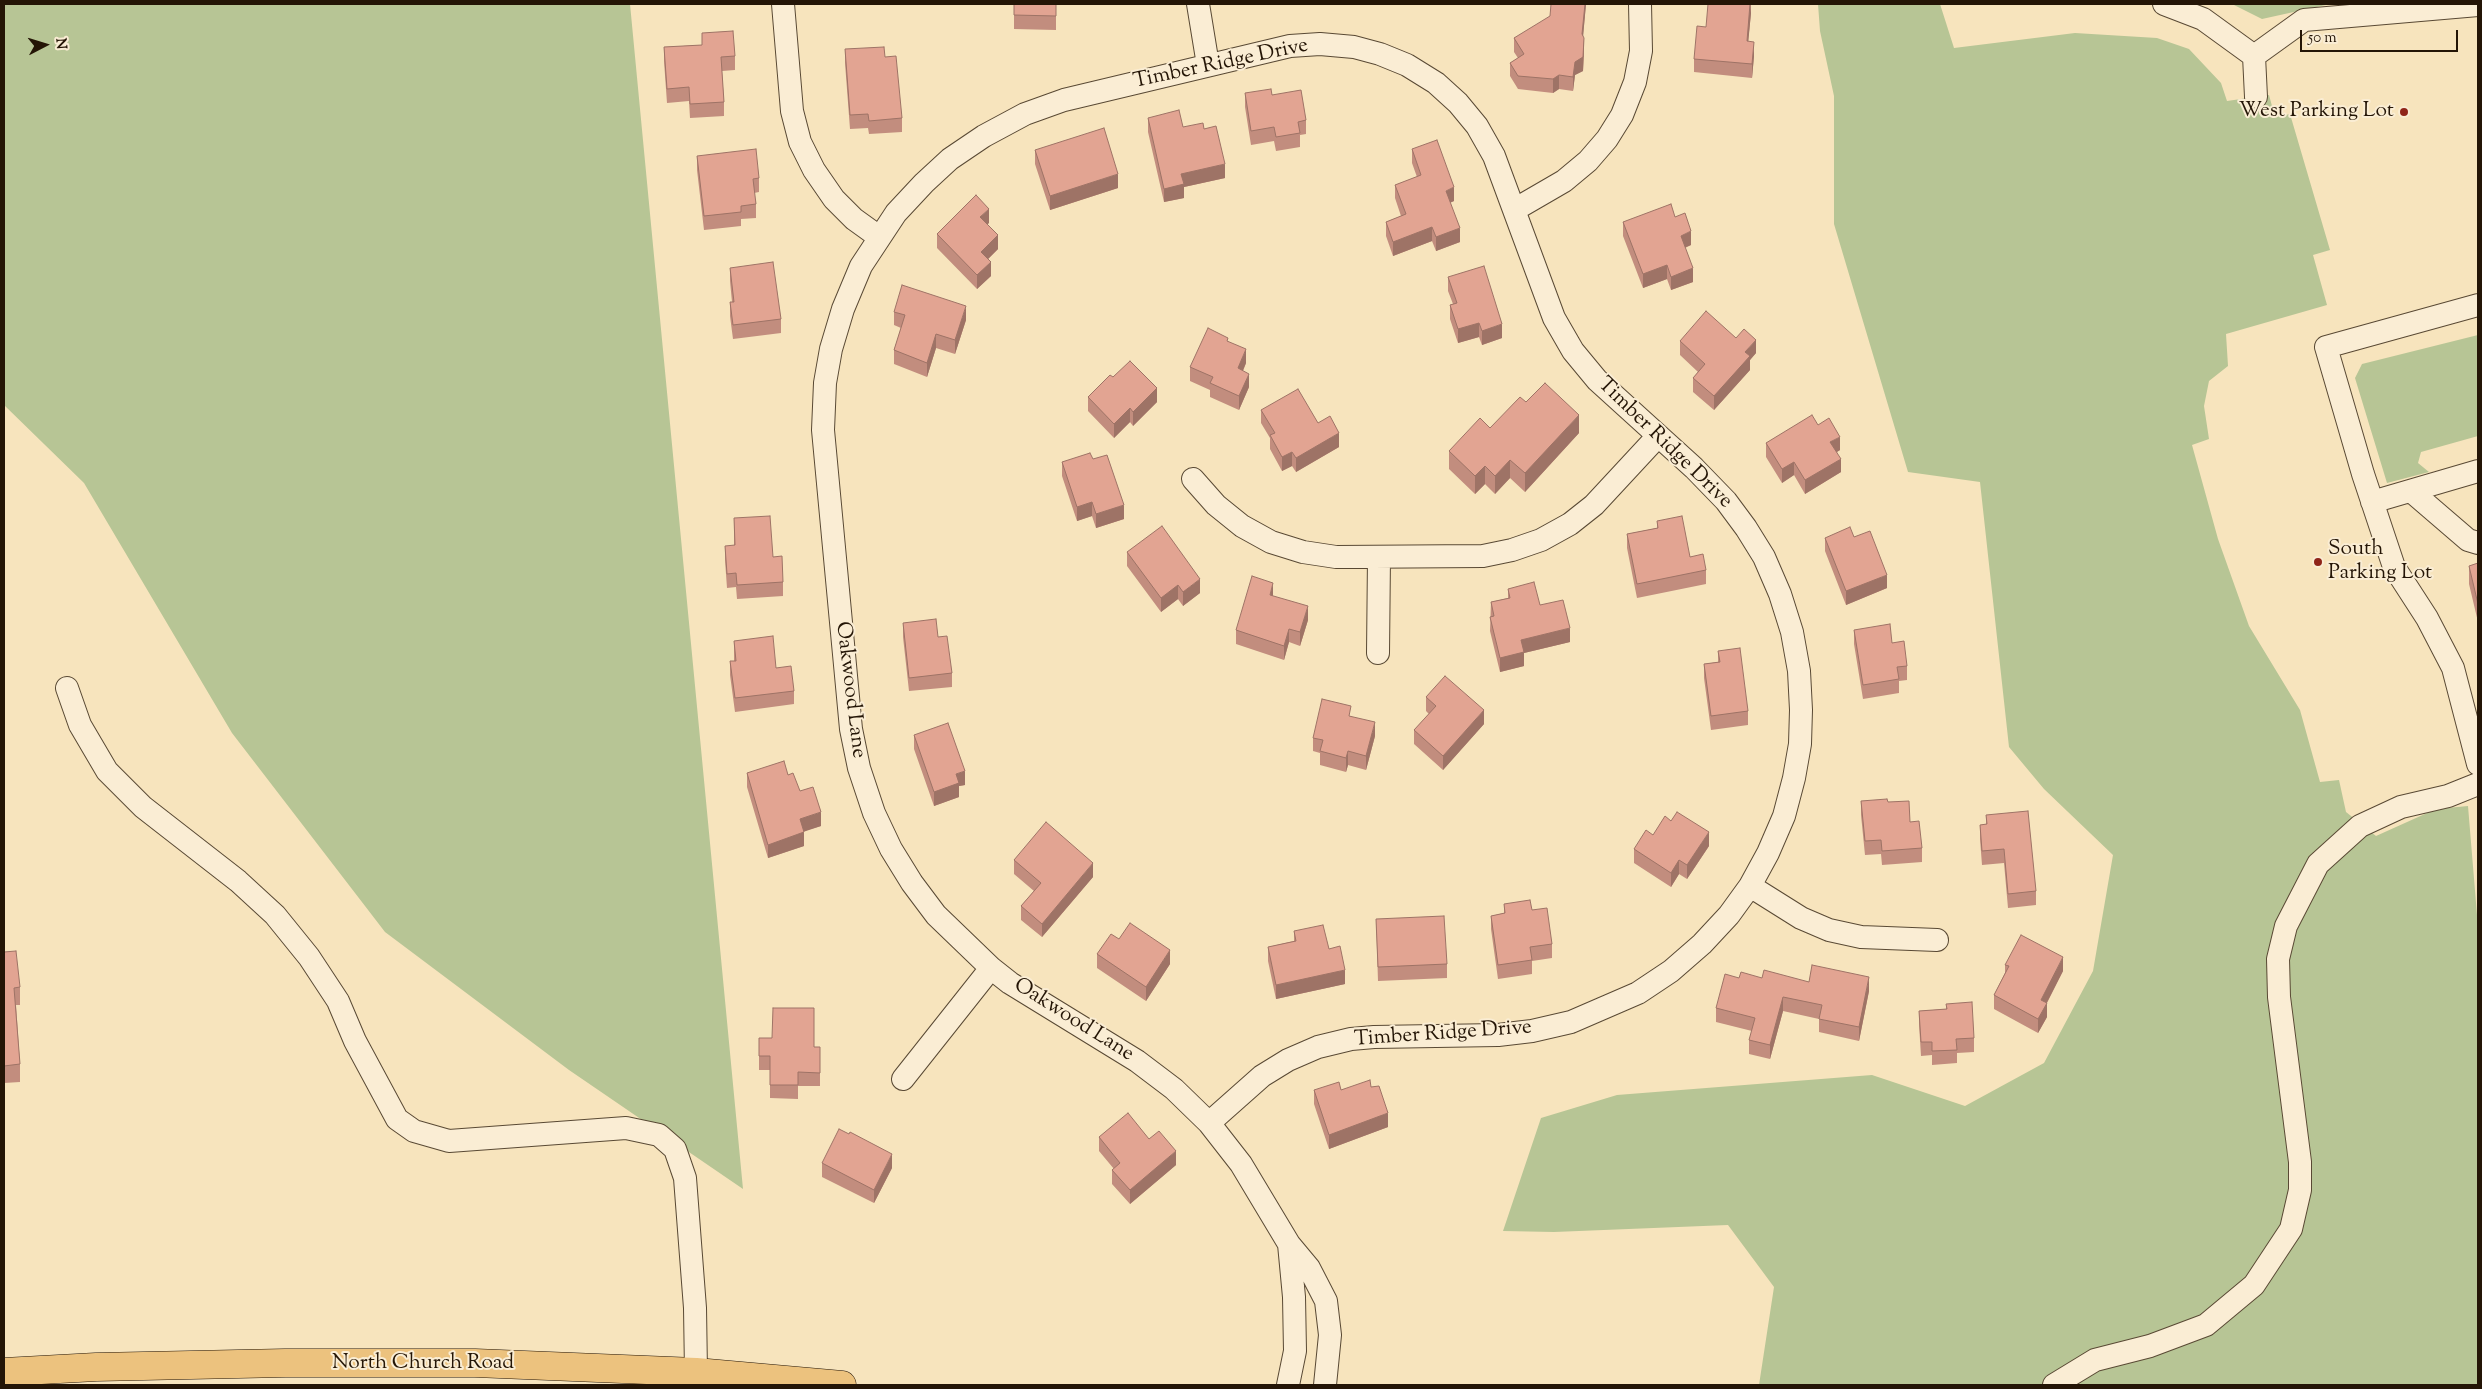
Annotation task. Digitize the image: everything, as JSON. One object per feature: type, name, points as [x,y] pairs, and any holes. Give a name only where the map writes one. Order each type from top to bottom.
[{"type":"main road","name":"North Church Road","points":[[4,1372],[265,1364],[474,1363],[696,1372],[842,1385]]},
{"type":"street","points":[[783,4],[792,111],[800,142],[814,170],[834,199],[854,219],[879,236]]},
{"type":"street","points":[[1198,4],[1208,65]]},
{"type":"street","points":[[1514,210],[1564,181],[1588,161],[1607,139],[1622,115],[1635,82],[1641,51],[1640,4]]},
{"type":"street","points":[[2164,4],[2203,19],[2254,56]]},
{"type":"street","points":[[2254,56],[2304,20],[2478,5]]},
{"type":"street","name":"Timber Ridge Drive","points":[[879,236],[896,213],[924,182],[950,159],[984,136],[1025,114],[1064,100],[1290,46],[1320,44],[1354,47],[1380,54],[1407,65],[1436,83],[1458,103],[1477,126],[1494,156],[1548,303],[1573,351],[1597,380],[1721,496],[1746,528],[1764,557],[1780,594],[1792,632],[1799,671],[1802,710],[1794,778],[1784,816],[1768,853],[1750,886],[1729,915],[1702,944],[1672,970],[1638,992],[1570,1022],[1532,1031],[1498,1035],[1374,1037],[1351,1039],[1318,1047],[1288,1060],[1262,1076],[1209,1123]]},
{"type":"street","points":[[2254,56],[2256,97]]},
{"type":"street","name":"Oakwood Lane","points":[[879,236],[861,266],[843,310],[831,349],[825,383],[823,430],[851,730],[859,768],[874,813],[891,849],[912,883],[936,915],[991,968],[1010,983],[1137,1062],[1174,1090],[1209,1123],[1241,1164],[1289,1244],[1309,1268],[1326,1301],[1330,1335],[1325,1385]]},
{"type":"street","points":[[2478,305],[2326,347],[2372,502],[2394,568],[2428,618],[2453,668],[2478,764]]},
{"type":"street","points":[[1193,479],[1216,505],[1242,526],[1271,542],[1303,552],[1336,557],[1483,556],[1512,550],[1541,540],[1570,524],[1594,505],[1658,436]]},
{"type":"street","points":[[2372,502],[2478,471]]},
{"type":"street","points":[[2411,491],[2468,540],[2478,543]]},
{"type":"street","points":[[1378,557],[1378,653]]},
{"type":"street","points":[[66,688],[80,725],[107,771],[142,808],[251,892],[275,915],[309,957],[338,1001],[355,1041],[398,1119],[414,1132],[449,1141],[626,1128],[659,1135],[675,1149],[685,1178],[695,1308],[696,1372]]},
{"type":"street","points":[[2054,1385],[2096,1360],[2150,1346],[2206,1326],[2254,1285],[2291,1229],[2300,1190],[2296,1124],[2279,997],[2278,959],[2286,926],[2318,864],[2360,826],[2401,807],[2448,796],[2478,784]]},
{"type":"street","points":[[1750,886],[1801,918],[1829,930],[1861,937],[1937,940]]},
{"type":"street","points":[[903,1079],[991,968]]},
{"type":"street","name":"Oakwood Lane","points":[[1288,1385],[1295,1351],[1294,1297],[1289,1244]]},
{"type":"green space","points":[[4,4],[630,4],[743,1189],[569,1070],[385,932],[232,733],[84,483],[4,405]]},
{"type":"green space","points":[[1818,4],[1940,4],[1954,48],[2075,33],[2157,38],[2189,49],[2221,83],[2227,101],[2269,95],[2275,117],[2290,114],[2330,250],[2313,255],[2327,305],[2226,334],[2228,366],[2209,381],[2204,406],[2209,439],[2192,445],[2218,539],[2249,626],[2300,710],[2320,782],[2339,780],[2346,812],[2376,836],[2436,809],[2468,806],[2478,927],[2478,1385],[1759,1385],[1774,1287],[1728,1225],[1554,1232],[1503,1231],[1541,1118],[1617,1095],[1872,1075],[1965,1106],[2044,1063],[2093,971],[2113,855],[2044,789],[2009,747],[1980,482],[1908,472],[1834,224],[1834,96],[1820,31]]},
{"type":"green space","points":[[2232,4],[2330,4],[2262,19]]},
{"type":"green space","points":[[2478,335],[2478,436],[2421,452],[2418,463],[2429,472],[2387,483],[2355,378],[2362,364]]},
{"type":"building","points":[[1014,4],[1056,4],[1056,16],[1014,15]]},
{"type":"building","points":[[1551,4],[1585,4],[1582,34],[1584,38],[1583,57],[1575,62],[1573,77],[1559,75],[1553,79],[1518,76],[1510,63],[1524,54],[1514,38],[1550,16]]},
{"type":"building","points":[[1708,4],[1750,4],[1747,41],[1754,42],[1752,64],[1694,59],[1697,26],[1706,27]]},
{"type":"building","points":[[733,31],[735,56],[721,57],[724,102],[690,104],[689,87],[667,89],[664,47],[702,45],[702,33]]},
{"type":"building","points":[[884,47],[885,57],[896,56],[902,118],[869,121],[868,114],[850,115],[845,49]]},
{"type":"building","points":[[1271,89],[1272,95],[1301,90],[1306,120],[1298,122],[1300,133],[1276,137],[1274,127],[1251,131],[1245,93]]},
{"type":"building","points":[[1179,110],[1183,127],[1203,123],[1204,129],[1216,126],[1225,164],[1181,174],[1184,184],[1164,189],[1148,118]]},
{"type":"building","points":[[1104,128],[1118,174],[1050,196],[1035,150]]},
{"type":"building","points":[[1437,140],[1454,187],[1446,191],[1460,228],[1436,237],[1432,227],[1393,242],[1386,222],[1406,214],[1395,185],[1421,175],[1412,149]]},
{"type":"building","points":[[756,149],[759,178],[753,179],[756,204],[741,206],[741,212],[704,216],[697,156]]},
{"type":"building","points":[[976,195],[989,209],[980,217],[998,235],[981,252],[991,262],[977,275],[937,234]]},
{"type":"building","points":[[1671,204],[1675,217],[1685,213],[1691,231],[1681,236],[1693,268],[1671,277],[1667,265],[1643,274],[1623,222]]},
{"type":"building","points":[[773,262],[781,319],[733,325],[730,302],[734,302],[730,268]]},
{"type":"building","points":[[1484,266],[1502,324],[1482,331],[1479,323],[1458,329],[1450,305],[1457,303],[1448,277]]},
{"type":"building","points":[[902,285],[966,306],[955,340],[936,334],[927,363],[894,350],[905,315],[894,312]]},
{"type":"building","points":[[1706,311],[1736,338],[1744,329],[1756,340],[1745,352],[1750,356],[1714,396],[1693,378],[1705,364],[1680,341]]},
{"type":"building","points":[[1208,328],[1228,338],[1227,341],[1246,349],[1238,368],[1249,374],[1239,396],[1210,383],[1213,377],[1190,367]]},
{"type":"building","points":[[1130,361],[1157,388],[1133,412],[1130,408],[1114,424],[1088,397],[1110,375],[1113,377]]},
{"type":"building","points":[[1545,383],[1579,415],[1525,473],[1510,460],[1495,476],[1485,466],[1475,476],[1449,451],[1480,418],[1490,428],[1520,397],[1526,402]]},
{"type":"building","points":[[1298,389],[1318,423],[1330,416],[1339,433],[1296,458],[1292,452],[1282,457],[1270,435],[1275,433],[1261,410]]},
{"type":"building","points":[[1812,415],[1818,425],[1829,418],[1840,437],[1830,442],[1841,459],[1805,480],[1794,462],[1782,469],[1766,443]]},
{"type":"building","points":[[1090,453],[1093,459],[1107,455],[1124,505],[1096,514],[1092,502],[1077,507],[1062,462]]},
{"type":"building","points":[[770,516],[773,557],[782,556],[783,582],[737,585],[736,573],[727,574],[725,546],[735,545],[734,518]]},
{"type":"building","points":[[1682,516],[1690,557],[1703,554],[1706,570],[1637,584],[1627,534],[1658,528],[1657,521]]},
{"type":"building","points":[[1162,526],[1200,579],[1183,592],[1178,585],[1161,598],[1127,552]]},
{"type":"building","points":[[1850,527],[1854,537],[1870,531],[1887,575],[1846,591],[1825,538]]},
{"type":"building","points":[[2478,563],[2478,604],[2469,566]]},
{"type":"building","points":[[1252,576],[1273,583],[1270,595],[1308,606],[1300,632],[1289,629],[1284,646],[1236,630]]},
{"type":"building","points":[[1534,582],[1540,605],[1563,600],[1570,628],[1521,640],[1524,652],[1500,658],[1490,617],[1494,616],[1491,602],[1510,598],[1508,589]]},
{"type":"building","points":[[936,619],[938,637],[947,636],[952,673],[909,678],[903,623]]},
{"type":"building","points":[[1890,624],[1892,643],[1904,641],[1907,666],[1897,667],[1899,679],[1863,685],[1854,630]]},
{"type":"building","points":[[773,636],[776,668],[791,666],[794,691],[735,698],[730,661],[736,661],[734,641]]},
{"type":"building","points":[[1740,648],[1748,711],[1711,716],[1704,664],[1720,662],[1718,651]]},
{"type":"building","points":[[1445,676],[1484,710],[1443,756],[1414,730],[1436,706],[1426,697]]},
{"type":"building","points":[[1322,699],[1351,706],[1349,716],[1375,722],[1366,756],[1348,751],[1346,758],[1320,751],[1323,740],[1313,738]]},
{"type":"building","points":[[948,723],[965,771],[956,774],[959,783],[934,792],[914,735]]},
{"type":"building","points":[[784,761],[788,775],[793,773],[800,791],[813,787],[821,812],[800,819],[804,832],[768,845],[747,773]]},
{"type":"building","points":[[1887,799],[1888,802],[1909,801],[1910,822],[1919,821],[1922,848],[1882,851],[1881,840],[1865,841],[1861,801]]},
{"type":"building","points":[[2028,811],[2036,891],[2008,894],[2004,849],[1982,851],[1980,825],[1987,824],[1986,815]]},
{"type":"building","points":[[1677,812],[1709,832],[1687,865],[1679,860],[1671,873],[1634,849],[1646,830],[1653,835],[1665,816],[1671,821]]},
{"type":"building","points":[[1046,822],[1093,863],[1042,924],[1021,906],[1041,883],[1014,860]]},
{"type":"building","points":[[1530,900],[1532,910],[1547,908],[1552,944],[1530,947],[1532,960],[1498,965],[1491,916],[1505,913],[1504,904]]},
{"type":"building","points":[[1444,916],[1447,964],[1378,967],[1376,919]]},
{"type":"building","points":[[1130,923],[1170,950],[1146,987],[1097,954],[1111,934],[1119,939]]},
{"type":"building","points":[[1323,925],[1329,949],[1340,946],[1345,970],[1276,985],[1268,947],[1296,941],[1294,931]]},
{"type":"building","points":[[2021,935],[2063,957],[2041,1000],[2047,1003],[2038,1019],[1994,995],[2009,966],[2005,965]]},
{"type":"building","points":[[16,951],[20,987],[14,988],[20,1064],[4,1066],[4,952]]},
{"type":"building","points":[[1812,965],[1869,977],[1859,1027],[1819,1019],[1822,1005],[1783,997],[1770,1045],[1749,1040],[1755,1018],[1716,1008],[1725,974],[1739,978],[1741,972],[1762,978],[1764,970],[1809,982]]},
{"type":"building","points":[[1972,1002],[1974,1038],[1956,1039],[1957,1050],[1932,1051],[1932,1042],[1921,1042],[1919,1011],[1947,1009],[1946,1004]]},
{"type":"building","points":[[773,1008],[814,1008],[814,1047],[820,1047],[820,1073],[798,1072],[798,1085],[770,1085],[770,1056],[759,1056],[759,1038],[772,1038]]},
{"type":"building","points":[[1370,1080],[1371,1087],[1379,1086],[1388,1113],[1329,1135],[1314,1090],[1339,1082],[1341,1090]]},
{"type":"building","points":[[1128,1113],[1149,1139],[1159,1131],[1176,1151],[1130,1190],[1112,1170],[1120,1163],[1099,1137]]},
{"type":"building","points":[[839,1129],[849,1134],[850,1132],[892,1154],[874,1190],[822,1163]]},
{"type":"place","name":"West Parking Lot","points":[[2404,112]]},
{"type":"place","name":"South Parking Lot","points":[[2318,562]]}]
